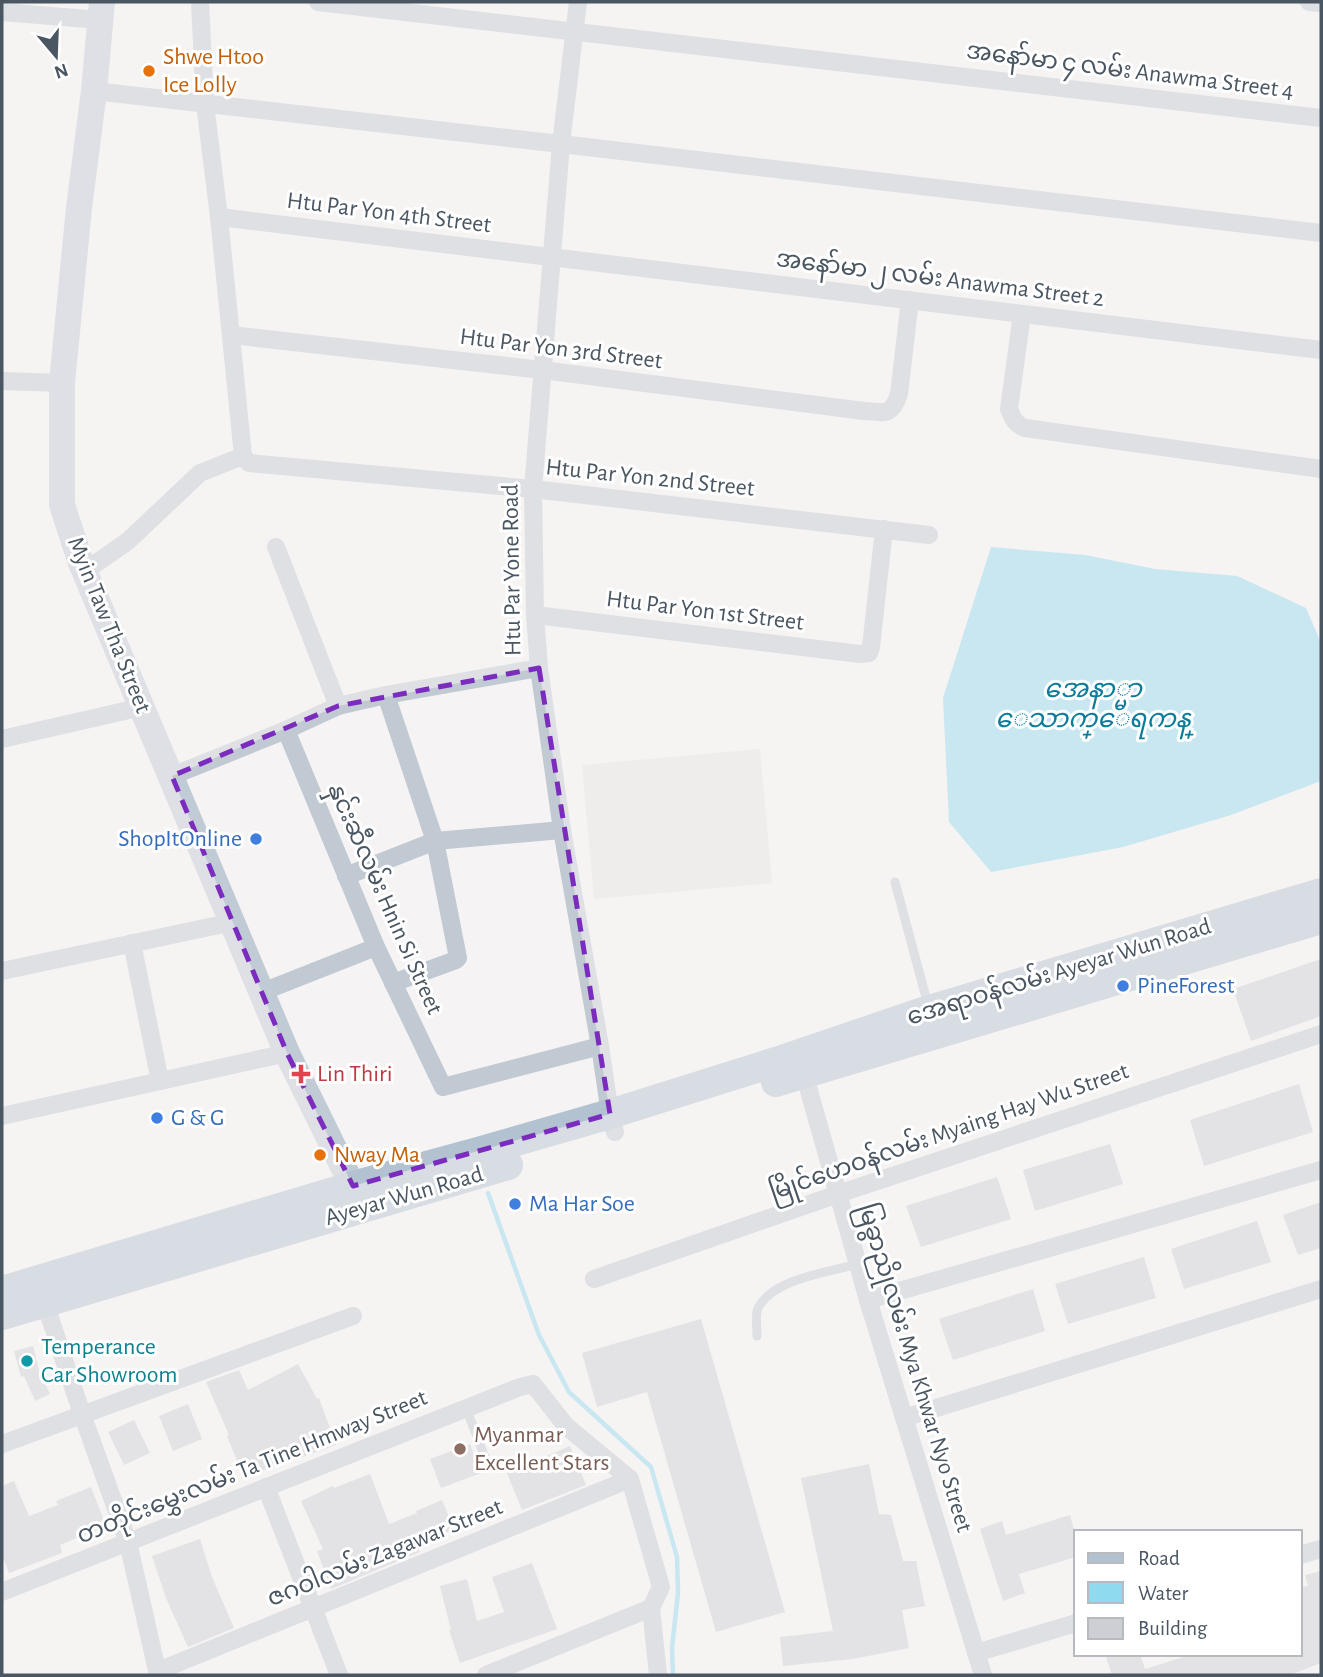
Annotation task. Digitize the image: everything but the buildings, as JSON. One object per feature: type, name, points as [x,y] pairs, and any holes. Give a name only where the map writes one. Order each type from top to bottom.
[{"type":"main road","name":"Myin Taw Tha Street","points":[[101,11],[62,383],[62,506],[85,571],[287,1053],[358,1196]]},
{"type":"main road","name":"အေရာဝန်လမ်း Ayeyar Wun Road","points":[[801,1063],[929,1010],[1321,893]]},
{"type":"main road","name":"အေရာဝန်လမ်း Ayeyar Wun Road","points":[[801,1063],[1321,919]]},
{"type":"main road","name":"Ayeyar Wun Road","points":[[2,1315],[41,1292],[358,1196],[613,1123],[801,1063]]},
{"type":"main road","name":"Ayeyar Wun Road","points":[[2,1292],[41,1292]]},
{"type":"street","points":[[85,571],[128,541],[200,473],[243,456],[205,104],[200,2]]},
{"type":"street","name":"အနော်မာ ၄ လမ်း Anawma Street 4","points":[[318,2],[1321,118]]},
{"type":"street","name":"Htu Par Yone Road","points":[[578,2],[561,144],[533,489],[535,615],[539,668],[562,830],[613,1123]]},
{"type":"street","points":[[1309,2],[1321,3]]},
{"type":"street","points":[[2,12],[101,11]]},
{"type":"street","points":[[94,91],[1321,233]]},
{"type":"street","name":"Htu Par Yon 4th Street","points":[[219,217],[552,257]]},
{"type":"street","name":"အနော်မာ ၂ လမ်း Anawma Street 2","points":[[552,257],[1321,350]]},
{"type":"street","name":"Htu Par Yon 3rd Street","points":[[231,335],[886,412],[895,406],[899,394],[910,300]]},
{"type":"street","points":[[1022,314],[1009,409],[1018,425],[1321,469]]},
{"type":"street","points":[[2,381],[62,383]]},
{"type":"street","name":"Htu Par Yon 2nd Street","points":[[243,456],[249,463],[533,489],[929,535]]},
{"type":"street","name":"Htu Par Yon 1st Street","points":[[535,615],[869,653],[884,529]]},
{"type":"street","points":[[276,547],[338,706]]},
{"type":"street","points":[[172,776],[338,706],[539,668]]},
{"type":"street","points":[[386,695],[435,841],[458,958],[393,983]]},
{"type":"street","points":[[2,739],[142,707]]},
{"type":"street","name":"နှင်းဆီလမ်း Hnin Si Street","points":[[286,730],[376,947],[443,1087],[600,1046]]},
{"type":"street","points":[[346,876],[435,841],[562,830]]},
{"type":"street","points":[[2,971],[233,922]]},
{"type":"street","points":[[132,943],[160,1081]]},
{"type":"street","points":[[262,992],[376,947]]},
{"type":"street","name":"မြိုင်ဟေဝန်လမ်း Myaing Hay Wu Street","points":[[594,1279],[838,1194],[1321,1034]]},
{"type":"street","points":[[2,1116],[287,1053]]},
{"type":"street","name":"မြခွာညိုလမ်း Mya Khwar Nyo Street","points":[[801,1063],[868,1300],[983,1675]]},
{"type":"street","points":[[868,1300],[1321,1170]]},
{"type":"street","points":[[904,1419],[1321,1289]]},
{"type":"street","points":[[41,1292],[128,1542],[158,1673]]},
{"type":"street","points":[[2,1444],[353,1316]]},
{"type":"street","name":"တတိုင်းမွှေးလမ်း Ta Tine Hmway Street","points":[[2,1592],[533,1384],[566,1426],[630,1479]]},
{"type":"street","points":[[630,1479],[661,1587],[652,1608],[659,1675]]},
{"type":"street","name":"ဇဂဝါလမ်း Zagawar Street","points":[[158,1673],[630,1479]]},
{"type":"street","points":[[266,1487],[340,1675]]},
{"type":"street","points":[[1302,1554],[1321,1549]]},
{"type":"street","points":[[486,1675],[652,1608]]},
{"type":"street","points":[[976,1653],[1074,1624]]},
{"type":"lane","points":[[895,882],[929,1010]]},
{"type":"lane","points":[[757,1336],[757,1310],[768,1295],[788,1283],[858,1264]]},
{"type":"lane","points":[[466,1408],[486,1460]]},
{"type":"highlighted area","points":[[539,668],[610,1114],[353,1186],[287,1053],[172,776],[338,706]]},
{"type":"shaded area","points":[[760,749],[772,883],[594,899],[582,765]]},
{"type":"water","name":"အေနာ္မာ ေသာက္ေရကန္","points":[[991,547],[1085,555],[1155,569],[1237,576],[1306,608],[1321,643],[1321,781],[1231,815],[1123,847],[991,872],[949,822],[943,698]]},
{"type":"waterway","points":[[488,1193],[539,1335],[569,1392],[651,1467],[677,1557],[678,1593],[672,1648],[673,1675]]},
{"type":"place","name":"Shwe Htoo Ice Lolly","points":[[149,71]]},
{"type":"place","name":"ShopItOnline","points":[[256,839]]},
{"type":"place","name":"PineForest","points":[[1123,986]]},
{"type":"place","name":"Lin Thiri","points":[[301,1074]]},
{"type":"place","name":"G & G","points":[[157,1118]]},
{"type":"place","name":"Nway Ma","points":[[320,1155]]},
{"type":"place","name":"Ma Har Soe","points":[[515,1204]]},
{"type":"place","name":"Temperance Car Showroom","points":[[27,1361]]},
{"type":"place","name":"Myanmar Excellent Stars","points":[[460,1449]]}]
